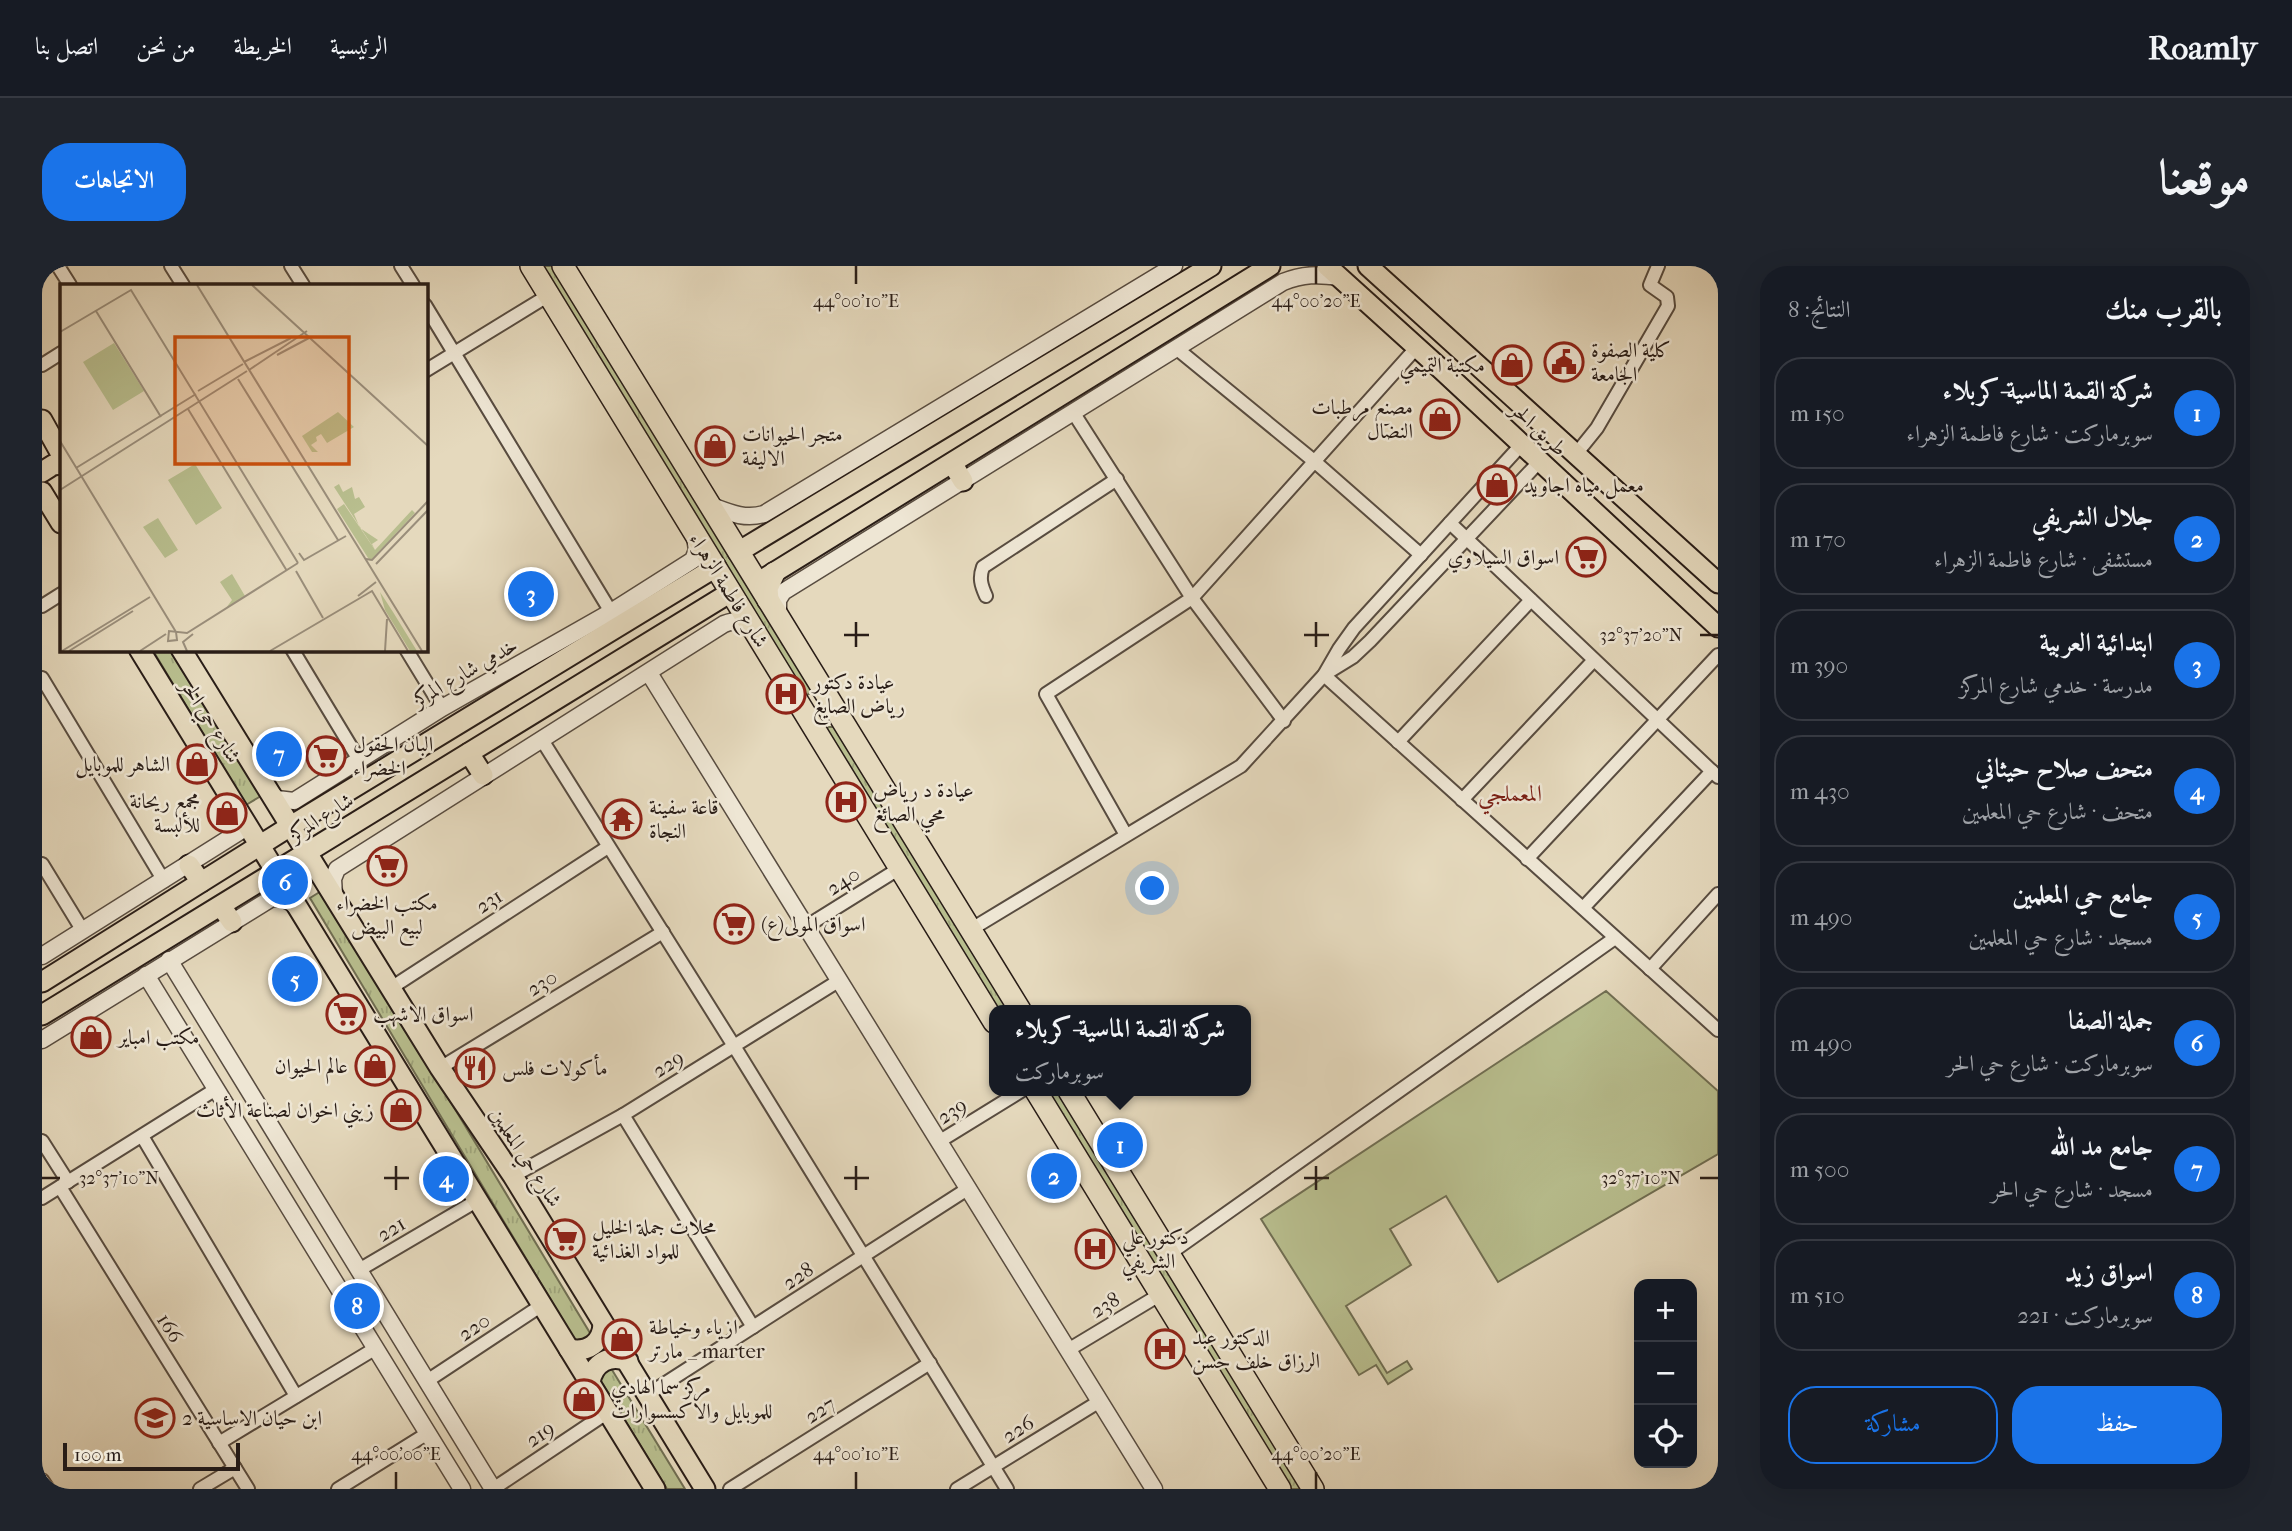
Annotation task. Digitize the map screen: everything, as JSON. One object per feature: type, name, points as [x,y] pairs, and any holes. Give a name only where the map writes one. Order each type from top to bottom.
[{"type":"highway","name":"شارع فاطمة الزهراء","points":[[531,266],[692,531],[709,565],[800,703],[989,1013]]},
{"type":"highway","name":"شارع فاطمة الزهراء","points":[[563,266],[709,505],[740,545],[824,691],[1017,1005]]},
{"type":"highway","points":[[572,333],[586,332],[596,321]]},
{"type":"highway","points":[[592,366],[600,354],[614,349]]},
{"type":"highway","points":[[800,703],[814,702],[824,691]]},
{"type":"highway","points":[[817,732],[826,721],[841,718]]},
{"type":"highway","points":[[1039,1096],[1280,1489]]},
{"type":"highway","points":[[1072,1096],[1313,1489]]},
{"type":"main road","points":[[740,545],[890,450],[1211,266]]},
{"type":"main road","points":[[769,593],[952,463],[1270,266]]},
{"type":"main road","name":"طريق الحر","points":[[1368,266],[1718,583]]},
{"type":"main road","name":"طريق الحر","points":[[1333,272],[1718,627]]},
{"type":"main road","points":[[1417,347],[1431,343],[1439,330]]},
{"type":"main road","points":[[1442,370],[1446,356],[1459,349]]},
{"type":"main road","points":[[44,433],[60,453]]},
{"type":"main road","points":[[952,463],[963,481]]},
{"type":"main road","points":[[42,472],[52,465],[60,464]]},
{"type":"main road","points":[[42,492],[60,521]]},
{"type":"main road","name":"شارع المركز","points":[[42,982],[709,565]]},
{"type":"main road","name":"شارع المركز","points":[[42,1015],[227,914],[277,872],[469,753],[735,607]]},
{"type":"main road","name":"شارع حي الحر","points":[[140,651],[304,916]]},
{"type":"main road","name":"شارع حي الحر","points":[[182,651],[306,853]]},
{"type":"main road","points":[[480,687],[490,704]]},
{"type":"main road","points":[[469,753],[483,775]]},
{"type":"main road","name":"شارع حي المعلمين","points":[[306,853],[440,1068],[513,1176],[705,1489]]},
{"type":"main road","points":[[189,865],[201,882]]},
{"type":"main road","points":[[304,916],[655,1489]]},
{"type":"main road","points":[[569,1349],[591,1347],[599,1340],[603,1324]]},
{"type":"main road","points":[[590,1382],[595,1368],[603,1361],[618,1358],[628,1362]]},
{"type":"street","points":[[58,266],[69,284]]},
{"type":"street","points":[[171,266],[182,284]]},
{"type":"street","points":[[291,266],[302,284]]},
{"type":"street","points":[[401,266],[412,284]]},
{"type":"street","points":[[709,505],[738,516],[764,514],[890,450],[1174,266]]},
{"type":"street","points":[[1576,454],[1597,428],[1668,306],[1667,297],[1650,285],[1658,266]]},
{"type":"street","points":[[769,593],[778,600],[783,592],[1283,282],[1299,275],[1333,272]]},
{"type":"street","points":[[427,370],[549,295]]},
{"type":"street","points":[[427,309],[611,612]]},
{"type":"street","points":[[1126,835],[1046,694],[1192,598],[1417,347]]},
{"type":"street","points":[[1176,348],[1314,461],[1421,555]]},
{"type":"street","points":[[42,365],[60,354]]},
{"type":"street","points":[[1073,412],[1192,598],[1284,721]]},
{"type":"street","points":[[971,930],[1241,766],[1324,675],[1354,628],[1522,444]]},
{"type":"street","points":[[1324,675],[1362,649],[1540,461]]},
{"type":"street","points":[[986,596],[980,575],[983,567],[1116,479]]},
{"type":"street","points":[[1450,523],[1715,774],[1583,908]]},
{"type":"street","name":"خدمي شارع المركز","points":[[268,791],[277,799],[294,801],[442,708],[611,612],[693,560],[697,541],[692,531]]},
{"type":"street","points":[[42,607],[60,595]]},
{"type":"street","points":[[1398,743],[1531,600]]},
{"type":"street","points":[[336,901],[332,879],[337,869],[724,624],[735,620],[743,621],[735,607]]},
{"type":"street","points":[[293,651],[359,760]]},
{"type":"street","points":[[407,651],[442,708]]},
{"type":"street","points":[[1527,859],[1718,655]]},
{"type":"street","points":[[1462,800],[1594,660]]},
{"type":"street","points":[[649,673],[1154,1489]]},
{"type":"street","points":[[1324,675],[1615,938],[1716,1024]]},
{"type":"street","points":[[42,678],[164,881]]},
{"type":"street","points":[[542,740],[1007,1489]]},
{"type":"street","points":[[42,956],[239,832],[242,826],[239,810]]},
{"type":"street","name":"231","points":[[391,988],[608,847]]},
{"type":"street","points":[[42,864],[83,930]]},
{"type":"street","name":"240","points":[[807,926],[900,867]]},
{"type":"street","points":[[1650,969],[1718,894]]},
{"type":"street","points":[[42,1040],[169,960],[227,914],[272,898],[281,898],[293,903],[304,916]]},
{"type":"street","name":"230","points":[[440,1068],[663,932]]},
{"type":"street","points":[[1169,1254],[1615,938]]},
{"type":"street","points":[[169,960],[493,1489]]},
{"type":"street","points":[[146,975],[462,1489]]},
{"type":"street","name":"229","points":[[513,1176],[623,1115],[840,980]]},
{"type":"street","points":[[170,1014],[168,1004],[173,994],[185,993],[192,998]]},
{"type":"street","points":[[42,1198],[216,1089]]},
{"type":"street","name":"239","points":[[940,1141],[1013,1096]]},
{"type":"street","points":[[623,1115],[753,1327]]},
{"type":"street","points":[[142,1136],[296,1396]]},
{"type":"street","name":"166","points":[[42,1140],[64,1184],[248,1489]]},
{"type":"street","points":[[282,1197],[293,1203],[299,1202],[307,1192],[306,1183]]},
{"type":"street","name":"228","points":[[647,1395],[969,1188]]},
{"type":"street","name":"221","points":[[359,1270],[478,1200]]},
{"type":"street","points":[[302,1228],[303,1216],[307,1212],[318,1210],[324,1213]]},
{"type":"street","name":"238","points":[[1068,1350],[1161,1294]]},
{"type":"street","name":"220","points":[[427,1381],[542,1305]]},
{"type":"street","points":[[219,1443],[376,1348]]},
{"type":"street","name":"227","points":[[730,1489],[930,1363]]},
{"type":"street","name":"226","points":[[957,1489],[1100,1401]]},
{"type":"street","name":"219","points":[[493,1489],[608,1412]]},
{"type":"street","points":[[338,1489],[355,1485],[428,1433]]},
{"type":"street","points":[[201,1489],[235,1468]]},
{"type":"street","points":[[42,1480],[48,1489]]},
{"type":"green space","points":[[540,266],[554,266],[811,689],[809,694],[804,696]]},
{"type":"green space","points":[[153,651],[171,651],[261,796],[246,805]]},
{"type":"green space","points":[[834,727],[1006,1005],[992,1005],[826,729]]},
{"type":"green space","points":[[323,890],[593,1338],[579,1347],[310,898]]},
{"type":"green space","points":[[1606,991],[1718,1091],[1718,1154],[1498,1282],[1446,1196],[1390,1229],[1411,1265],[1346,1306],[1387,1373],[1407,1361],[1412,1369],[1388,1384],[1376,1365],[1359,1375],[1261,1219]]},
{"type":"green space","points":[[1047,1096],[1062,1096],[1303,1489],[1289,1489]]},
{"type":"green space","points":[[609,1365],[685,1489],[667,1489],[596,1373]]},
{"type":"place","name":"كلية الصفوة الجامعة","points":[[1564,362]]},
{"type":"place","name":"مكتبة التميمي","points":[[1512,365]]},
{"type":"place","name":"مصنع مرطبات النضال","points":[[1440,419]]},
{"type":"place","name":"متجر الحيوانات الاليفة","points":[[715,446]]},
{"type":"place","name":"معمل مياه اجاويد","points":[[1497,485]]},
{"type":"place","name":"اسواق السيلاوي","points":[[1586,557]]},
{"type":"place","name":"ابتدائية العربية","points":[[531,594]]},
{"type":"place","name":"عيادة دكتور رياض الصايغ","points":[[786,694]]},
{"type":"place","name":"جامع مد الله","points":[[279,754]]},
{"type":"place","name":"البان الحقول الخضراء","points":[[326,756]]},
{"type":"place","name":"الشاهر للموبايل","points":[[197,764]]},
{"type":"place","name":"عيادة د رياض محي الصائغ","points":[[846,802]]},
{"type":"place","name":"مجمع ريحانة للألبسة","points":[[227,813]]},
{"type":"place","name":"قاعة سفينة النجاة","points":[[622,819]]},
{"type":"place","name":"مكتب الخضراء لبيع البيض","points":[[387,866]]},
{"type":"place","name":"جملة الصفا","points":[[285,882]]},
{"type":"place","name":"اسواق المولى(ع)","points":[[734,924]]},
{"type":"place","name":"جامع حي المعلمين","points":[[295,979]]},
{"type":"place","name":"اسواق الاشهب","points":[[346,1014]]},
{"type":"place","name":"مكتب امباير","points":[[91,1037]]},
{"type":"place","name":"عالم الحيوان","points":[[375,1066]]},
{"type":"place","name":"مأكولات فلس","points":[[475,1068]]},
{"type":"place","name":"زيني اخوان لصناعة الأثاث","points":[[401,1110]]},
{"type":"place","name":"شركة القمة الماسية-كربلاء","points":[[1120,1145]]},
{"type":"place","name":"جلال الشريفي","points":[[1054,1176]]},
{"type":"place","name":"متحف صلاح حيثاني","points":[[446,1179]]},
{"type":"place","name":"محلات جملة الخليل للمواد الغذائية","points":[[565,1239]]},
{"type":"place","name":"دكتور علي الشريفي","points":[[1095,1249]]},
{"type":"place","name":"اسواق زيد","points":[[357,1306]]},
{"type":"place","name":"ازياء وخياطة مارتر _ marter","points":[[622,1339]]},
{"type":"place","name":"الدكتور عبد الرزاق خلف حسن","points":[[1165,1349]]},
{"type":"place","name":"مركز سما الهادي للموبايل والاكسسوارات","points":[[584,1399]]},
{"type":"place","name":"ابن حيان الاساسية 2","points":[[155,1418]]},
{"type":"district","name":"المعملجي","points":[[1510,793]]}]
